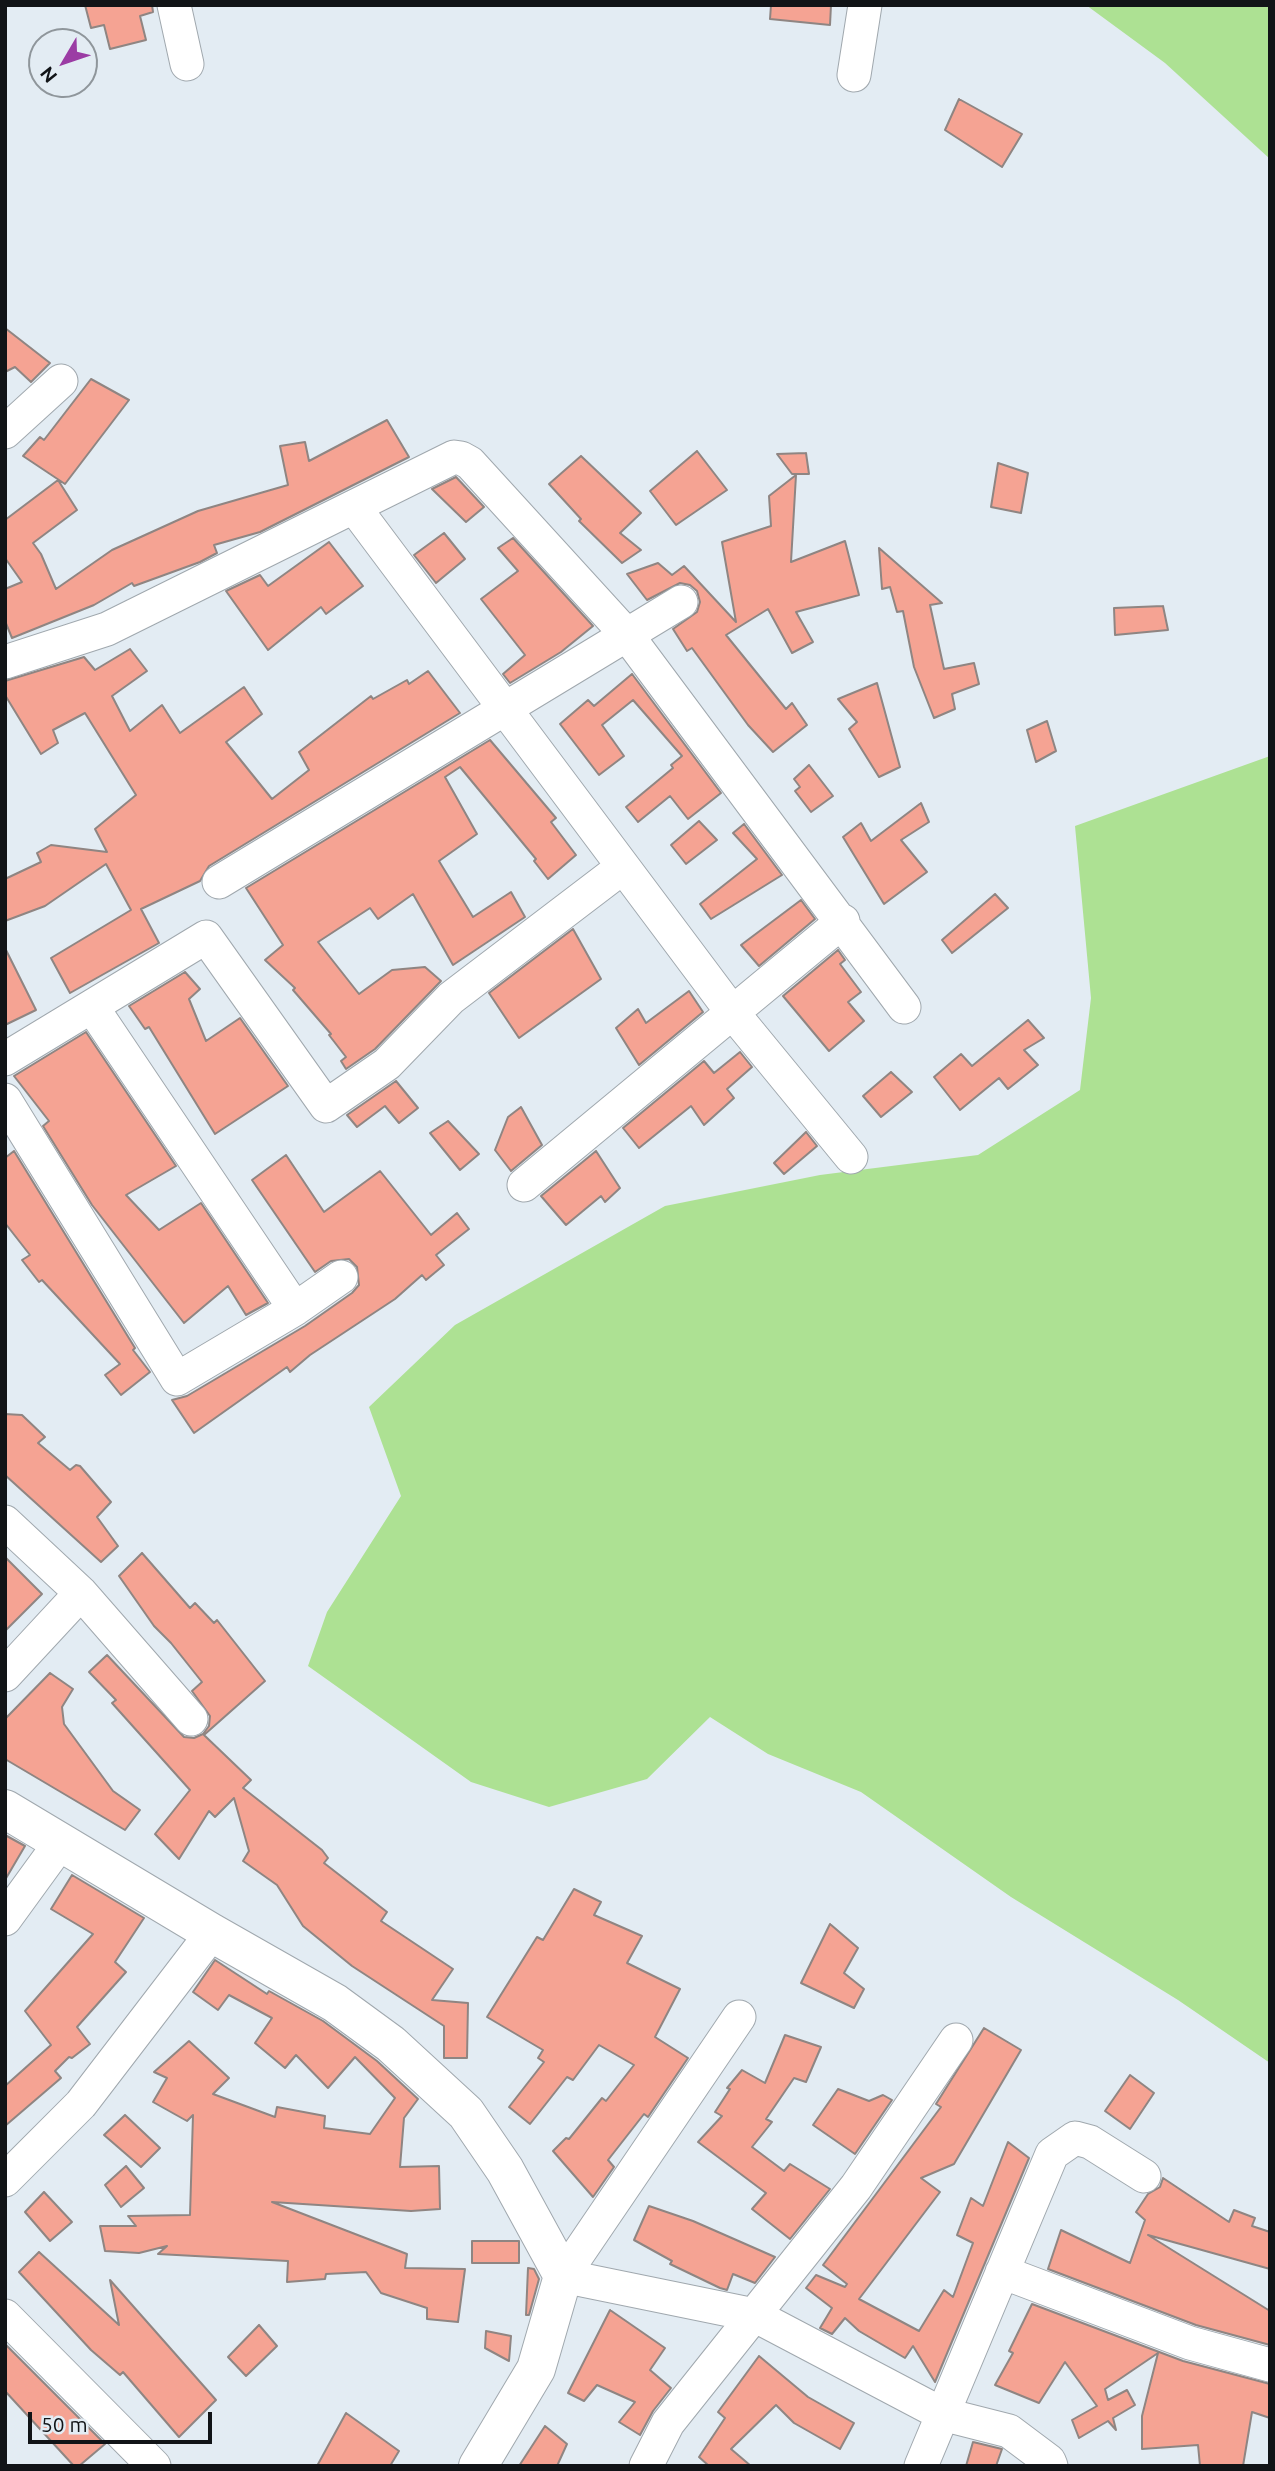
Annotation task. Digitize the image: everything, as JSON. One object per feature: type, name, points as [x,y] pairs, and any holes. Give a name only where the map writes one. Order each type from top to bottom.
[{"type":"main road","points":[[5,1809],[335,2003],[391,2043],[466,2113],[505,2170],[563,2276],[536,2369],[478,2466]]},
{"type":"street","points":[[174,5],[187,64]]},
{"type":"street","points":[[854,75],[865,5]]},
{"type":"street","points":[[5,432],[61,381]]},
{"type":"street","points":[[5,662],[107,629],[454,457],[461,458],[470,463],[627,635],[843,921],[904,1007]]},
{"type":"street","points":[[354,507],[732,1013],[852,1157]]},
{"type":"street","points":[[219,882],[681,602]]},
{"type":"street","points":[[5,1059],[206,937],[326,1106],[387,1064],[451,998],[623,867]]},
{"type":"street","points":[[524,1185],[843,921]]},
{"type":"street","points":[[92,1007],[295,1309]]},
{"type":"street","points":[[5,1100],[177,1380],[341,1278]]},
{"type":"street","points":[[5,1521],[81,1593],[191,1719]]},
{"type":"street","points":[[5,1675],[81,1593]]},
{"type":"street","points":[[5,1919],[61,1842]]},
{"type":"street","points":[[5,2180],[81,2104],[212,1933]]},
{"type":"street","points":[[739,2017],[563,2276],[754,2315],[942,2414],[1009,2431],[1049,2461],[1051,2466]]},
{"type":"street","points":[[646,2466],[668,2423],[856,2187],[956,2040]]},
{"type":"street","points":[[921,2466],[1052,2154],[1075,2138],[1090,2142],[1144,2176]]},
{"type":"street","points":[[1002,2272],[1190,2343],[1270,2365]]},
{"type":"street","points":[[5,2316],[154,2466]]},
{"type":"green space","points":[[1086,5],[1270,5],[1270,159],[1165,63]]},
{"type":"green space","points":[[1270,756],[1270,2063],[1178,2000],[1011,1897],[861,1792],[768,1754],[710,1717],[647,1779],[549,1807],[471,1782],[308,1666],[327,1612],[401,1496],[369,1407],[455,1325],[665,1206],[820,1175],[978,1155],[1080,1090],[1091,998],[1075,826]]},
{"type":"building","points":[[85,5],[152,5],[153,12],[140,16],[146,40],[110,49],[104,25],[91,28]]},
{"type":"building","points":[[771,5],[831,5],[830,25],[770,19]]},
{"type":"building","points":[[959,99],[1022,134],[1002,167],[945,130]]},
{"type":"building","points":[[5,328],[50,363],[31,382],[15,367],[5,372]]},
{"type":"building","points":[[91,379],[129,400],[65,484],[23,456],[40,437],[44,440]]},
{"type":"building","points":[[387,420],[409,457],[260,532],[214,545],[217,553],[200,562],[134,586],[132,583],[94,605],[12,638],[5,621],[5,589],[22,582],[5,558],[5,520],[58,480],[77,510],[33,543],[41,554],[56,589],[112,550],[198,511],[288,485],[280,446],[305,442],[309,461]]},
{"type":"building","points":[[697,451],[727,490],[676,525],[650,491]]},
{"type":"building","points":[[806,453],[809,474],[792,474],[777,454]]},
{"type":"building","points":[[581,456],[641,513],[620,533],[641,550],[622,563],[579,521],[581,519],[549,484]]},
{"type":"building","points":[[998,463],[1028,473],[1021,513],[991,507]]},
{"type":"building","points":[[796,475],[791,562],[845,541],[859,595],[796,612],[813,642],[792,653],[768,609],[726,635],[786,709],[792,703],[807,725],[773,752],[748,725],[692,648],[687,651],[673,629],[697,612],[700,602],[697,591],[690,585],[680,583],[647,600],[627,574],[658,563],[672,575],[684,566],[736,622],[722,542],[771,526],[769,496]]},
{"type":"building","points":[[456,477],[484,507],[466,522],[432,489]]},
{"type":"building","points":[[444,533],[465,559],[436,583],[414,555]]},
{"type":"building","points":[[513,538],[593,626],[561,652],[510,683],[503,674],[525,655],[481,599],[518,571],[498,548]]},
{"type":"building","points":[[329,542],[363,586],[326,614],[321,607],[268,650],[226,591],[260,575],[268,586]]},
{"type":"building","points":[[879,548],[942,603],[930,605],[944,669],[974,663],[979,684],[952,694],[955,709],[934,718],[914,667],[903,611],[897,612],[890,587],[882,589]]},
{"type":"building","points":[[1163,606],[1168,630],[1115,635],[1114,608]]},
{"type":"building","points":[[130,649],[147,671],[112,696],[130,731],[162,705],[180,733],[244,687],[262,714],[226,742],[272,799],[309,770],[299,752],[371,696],[373,699],[407,680],[409,684],[428,671],[460,713],[209,866],[200,881],[141,909],[159,943],[70,993],[51,958],[131,910],[106,864],[45,906],[5,921],[5,879],[41,862],[37,853],[51,845],[107,852],[95,829],[136,795],[85,713],[53,730],[58,743],[41,754],[5,695],[5,681],[84,657],[95,670]]},
{"type":"building","points":[[632,674],[721,793],[688,819],[670,796],[638,822],[626,807],[673,768],[671,765],[682,756],[633,700],[602,725],[624,756],[599,775],[560,724],[588,700],[594,706]]},
{"type":"building","points":[[877,683],[900,767],[879,777],[849,729],[857,722],[838,699]]},
{"type":"building","points":[[1047,721],[1056,751],[1036,762],[1027,730]]},
{"type":"building","points":[[490,740],[556,818],[551,822],[576,855],[548,879],[534,861],[536,859],[460,767],[445,777],[477,834],[439,861],[473,917],[511,892],[525,917],[453,965],[413,894],[378,919],[370,908],[318,942],[359,994],[392,970],[425,967],[441,981],[375,1049],[346,1069],[341,1061],[346,1057],[329,1035],[331,1034],[293,990],[295,988],[265,960],[283,945],[246,888]]},
{"type":"building","points":[[809,765],[833,796],[811,812],[795,791],[800,787],[794,779]]},
{"type":"building","points":[[921,803],[929,822],[901,840],[927,872],[884,904],[843,837],[861,823],[871,841]]},
{"type":"building","points":[[699,821],[717,840],[686,864],[671,845]]},
{"type":"building","points":[[744,824],[782,875],[711,919],[700,904],[757,859],[733,833]]},
{"type":"building","points":[[995,894],[1008,908],[952,953],[942,940]]},
{"type":"building","points":[[801,900],[815,919],[759,966],[741,945]]},
{"type":"building","points":[[573,929],[601,979],[519,1038],[489,993]]},
{"type":"building","points":[[5,948],[36,1010],[5,1025]]},
{"type":"building","points":[[838,950],[845,960],[840,964],[861,992],[848,1002],[864,1021],[829,1051],[783,996]]},
{"type":"building","points":[[185,972],[200,989],[189,999],[206,1041],[240,1018],[288,1086],[215,1134],[149,1027],[145,1029],[129,1006]]},
{"type":"building","points":[[689,991],[703,1012],[639,1065],[616,1028],[638,1009],[646,1023]]},
{"type":"building","points":[[1028,1020],[1044,1038],[1024,1050],[1038,1065],[1008,1089],[999,1078],[960,1110],[934,1077],[961,1054],[972,1066]]},
{"type":"building","points":[[86,1032],[176,1166],[126,1195],[159,1230],[201,1203],[268,1303],[246,1315],[228,1286],[184,1323],[92,1205],[43,1126],[49,1121],[14,1076]]},
{"type":"building","points":[[740,1052],[752,1067],[727,1089],[734,1098],[704,1125],[691,1106],[639,1148],[623,1128],[704,1061],[714,1073]]},
{"type":"building","points":[[891,1072],[912,1092],[881,1117],[863,1096]]},
{"type":"building","points":[[396,1081],[418,1108],[399,1123],[385,1106],[357,1127],[347,1115]]},
{"type":"building","points":[[521,1107],[542,1145],[511,1171],[495,1150],[508,1117]]},
{"type":"building","points":[[448,1121],[479,1154],[460,1170],[430,1133]]},
{"type":"building","points":[[806,1132],[817,1146],[784,1174],[774,1163]]},
{"type":"building","points":[[14,1151],[135,1348],[133,1350],[150,1372],[121,1395],[105,1375],[120,1364],[42,1280],[39,1282],[22,1260],[30,1255],[5,1223],[5,1158]]},
{"type":"building","points":[[596,1151],[620,1188],[605,1202],[601,1196],[566,1225],[541,1196]]},
{"type":"building","points":[[286,1155],[324,1212],[380,1171],[431,1235],[457,1213],[469,1229],[436,1255],[444,1265],[426,1280],[422,1275],[395,1299],[310,1355],[290,1372],[287,1367],[194,1433],[172,1400],[187,1396],[305,1326],[352,1293],[359,1285],[357,1267],[349,1259],[331,1261],[315,1272],[252,1180]]},
{"type":"building","points":[[5,1414],[22,1415],[45,1437],[38,1443],[70,1470],[76,1465],[80,1466],[111,1502],[97,1517],[118,1546],[101,1562],[5,1475]]},
{"type":"building","points":[[142,1553],[190,1608],[195,1603],[214,1623],[217,1620],[265,1681],[204,1735],[251,1780],[243,1788],[322,1850],[328,1858],[324,1863],[387,1912],[381,1921],[453,1969],[432,2000],[468,2003],[467,2058],[444,2058],[444,2026],[352,1966],[303,1926],[277,1885],[243,1861],[249,1851],[234,1798],[215,1817],[209,1811],[179,1859],[155,1834],[190,1790],[112,1703],[116,1700],[89,1672],[107,1655],[184,1737],[194,1738],[203,1734],[209,1726],[210,1716],[192,1691],[202,1682],[154,1626],[119,1576]]},
{"type":"building","points":[[5,1557],[42,1594],[5,1631]]},
{"type":"building","points":[[50,1673],[73,1689],[62,1707],[64,1724],[113,1791],[140,1810],[125,1830],[5,1759],[5,1719]]},
{"type":"building","points":[[5,1835],[25,1846],[5,1880]]},
{"type":"building","points":[[72,1875],[144,1918],[115,1962],[126,1972],[77,2027],[90,2044],[72,2058],[69,2057],[55,2071],[61,2078],[5,2126],[5,2086],[51,2045],[25,2011],[93,1934],[51,1909]]},
{"type":"building","points":[[574,1889],[601,1902],[594,1915],[642,1936],[627,1963],[680,1989],[655,2037],[688,2058],[648,2117],[644,2114],[608,2160],[614,2167],[593,2197],[553,2151],[566,2138],[569,2139],[602,2098],[606,2101],[634,2065],[599,2045],[573,2080],[567,2077],[530,2124],[509,2107],[544,2062],[538,2058],[543,2050],[487,2017],[537,1937],[543,1940]]},
{"type":"building","points":[[830,1924],[858,1948],[844,1973],[864,1989],[854,2008],[801,1983]]},
{"type":"building","points":[[215,1960],[267,1994],[269,1991],[323,2021],[377,2061],[418,2099],[404,2118],[400,2167],[439,2166],[440,2209],[411,2211],[272,2202],[407,2254],[405,2268],[465,2269],[458,2322],[427,2319],[427,2308],[381,2293],[366,2272],[326,2274],[325,2279],[287,2282],[288,2261],[158,2254],[167,2246],[139,2253],[105,2251],[100,2226],[136,2226],[128,2216],[190,2215],[193,2115],[187,2121],[153,2102],[167,2078],[154,2072],[189,2041],[229,2078],[213,2094],[275,2117],[277,2107],[325,2116],[324,2128],[370,2134],[395,2098],[355,2057],[328,2088],[296,2055],[285,2068],[255,2043],[272,2018],[229,1995],[218,2010],[193,1992]]},
{"type":"building","points":[[984,2028],[1021,2050],[954,2164],[921,2178],[940,2192],[859,2299],[919,2331],[944,2290],[953,2297],[973,2243],[957,2235],[971,2198],[983,2206],[1008,2142],[1029,2158],[935,2382],[913,2346],[905,2358],[859,2331],[845,2318],[832,2334],[820,2328],[832,2308],[806,2288],[816,2275],[845,2287],[847,2284],[823,2265],[941,2107],[936,2104]]},
{"type":"building","points":[[785,2035],[821,2047],[806,2082],[794,2078],[766,2119],[772,2122],[752,2147],[784,2171],[790,2164],[830,2189],[790,2239],[752,2209],[766,2193],[698,2142],[722,2116],[715,2112],[730,2089],[727,2088],[742,2070],[765,2083]]},
{"type":"building","points":[[1130,2075],[1154,2093],[1130,2129],[1105,2111]]},
{"type":"building","points":[[838,2089],[869,2101],[883,2095],[892,2100],[855,2154],[813,2125]]},
{"type":"building","points":[[125,2115],[160,2148],[141,2167],[104,2135]]},
{"type":"building","points":[[126,2166],[144,2188],[121,2207],[105,2185]]},
{"type":"building","points":[[1163,2178],[1229,2222],[1234,2210],[1255,2218],[1252,2226],[1270,2232],[1270,2269],[1148,2235],[1270,2311],[1270,2345],[1196,2325],[1048,2269],[1061,2230],[1130,2263],[1145,2220],[1136,2212],[1148,2194],[1160,2187]]},
{"type":"building","points":[[44,2192],[72,2222],[50,2241],[25,2212]]},
{"type":"building","points":[[649,2206],[693,2221],[775,2257],[755,2283],[733,2274],[727,2290],[720,2288],[670,2264],[672,2261],[634,2240]]},
{"type":"building","points":[[472,2241],[519,2241],[519,2263],[472,2263]]},
{"type":"building","points":[[39,2252],[119,2325],[110,2280],[216,2400],[179,2437],[123,2372],[120,2375],[91,2350],[19,2272]]},
{"type":"building","points":[[528,2268],[534,2269],[539,2279],[529,2315],[526,2315]]},
{"type":"building","points":[[1032,2304],[1183,2361],[1270,2384],[1270,2418],[1252,2412],[1243,2466],[1200,2466],[1198,2445],[1142,2449],[1142,2416],[1158,2353],[1105,2389],[1108,2400],[1127,2390],[1135,2405],[1113,2418],[1116,2430],[1108,2421],[1079,2438],[1072,2420],[1097,2406],[1065,2362],[1039,2403],[995,2385],[1013,2353],[1009,2351]]},
{"type":"building","points":[[610,2310],[665,2348],[650,2370],[671,2388],[653,2411],[640,2435],[619,2422],[635,2402],[597,2385],[584,2401],[568,2393]]},
{"type":"building","points":[[259,2325],[277,2346],[246,2376],[228,2357]]},
{"type":"building","points":[[486,2331],[511,2336],[509,2361],[485,2348]]},
{"type":"building","points":[[5,2344],[105,2444],[79,2466],[74,2466],[5,2391]]},
{"type":"building","points":[[759,2356],[808,2397],[854,2423],[840,2449],[794,2423],[776,2405],[731,2449],[751,2466],[709,2466],[699,2457],[725,2418],[718,2412]]},
{"type":"building","points":[[346,2413],[399,2451],[390,2466],[317,2466]]},
{"type":"building","points":[[545,2426],[567,2444],[557,2466],[519,2466]]},
{"type":"building","points":[[973,2442],[1002,2449],[996,2466],[966,2466]]}]
